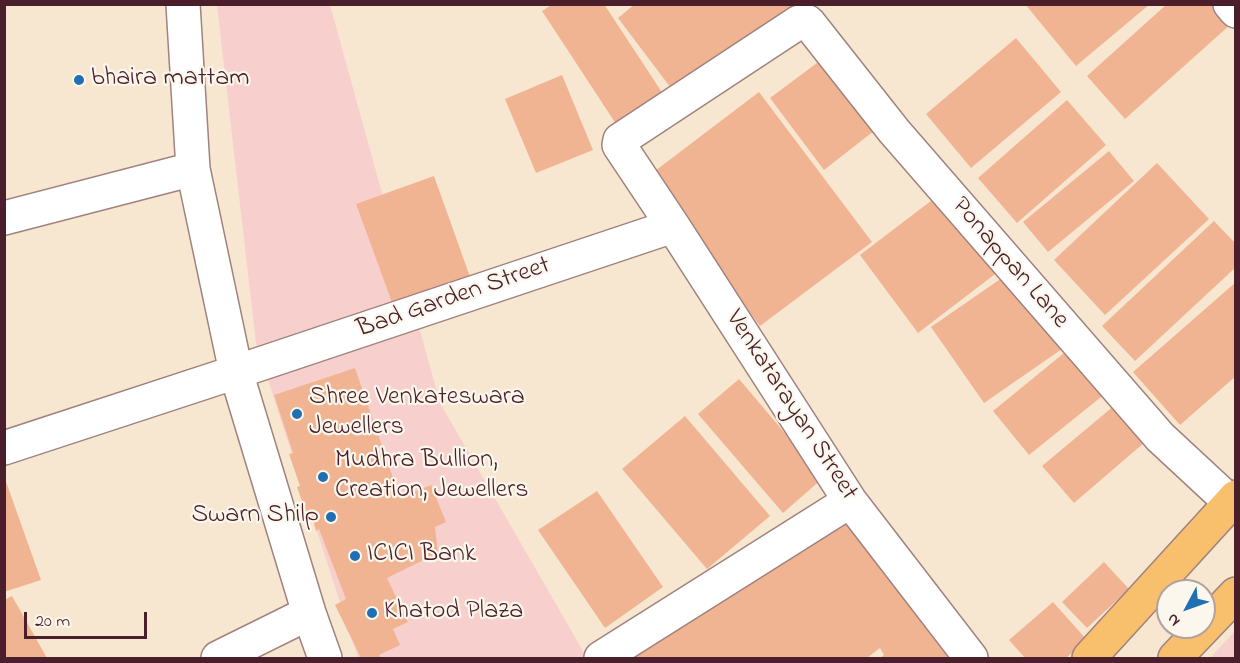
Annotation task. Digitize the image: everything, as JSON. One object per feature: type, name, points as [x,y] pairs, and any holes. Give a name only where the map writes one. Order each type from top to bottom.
[{"type":"main road","points":[[1089,658],[1233,499]]},
{"type":"main road","points":[[1175,658],[1236,594]]},
{"type":"street","points":[[183,4],[193,169],[236,372],[309,613],[325,658]]},
{"type":"street","points":[[1230,4],[1236,11]]},
{"type":"street","name":"Ponappan Lane","points":[[619,145],[620,140],[799,22],[808,22],[894,131],[1160,437],[1233,499]]},
{"type":"street","name":"Venkatarayan Street","points":[[619,145],[850,501],[971,658]]},
{"type":"street","points":[[4,218],[193,169]]},
{"type":"street","name":"Bad Garden Street","points":[[4,447],[673,226]]},
{"type":"street","points":[[601,658],[850,501]]},
{"type":"street","points":[[218,658],[309,613]]},
{"type":"shaded area","points":[[217,5],[330,5],[440,403],[587,658],[358,658],[256,343]]},
{"type":"shaded area","points":[[1235,631],[1235,658],[1210,658]]},
{"type":"building","points":[[553,4],[604,4],[665,97],[618,127],[542,11]]},
{"type":"building","points":[[635,4],[805,4],[680,100],[618,18]]},
{"type":"building","points":[[1025,4],[1150,4],[1076,66]]},
{"type":"building","points":[[1167,4],[1213,4],[1231,24],[1125,119],[1087,76]]},
{"type":"building","points":[[1016,38],[1061,92],[971,168],[926,114]]},
{"type":"building","points":[[825,57],[879,127],[824,170],[770,98]]},
{"type":"building","points":[[562,75],[593,150],[536,173],[505,99]]},
{"type":"building","points":[[759,92],[872,242],[760,326],[647,177]]},
{"type":"building","points":[[1067,100],[1106,145],[1017,223],[978,178]]},
{"type":"building","points":[[1109,151],[1134,181],[1048,252],[1023,222]]},
{"type":"building","points":[[1157,163],[1209,219],[1105,315],[1054,260]]},
{"type":"building","points":[[434,176],[474,288],[397,316],[356,204]]},
{"type":"building","points":[[940,194],[999,271],[918,333],[860,255]]},
{"type":"building","points":[[1214,221],[1236,244],[1236,267],[1135,361],[1102,326]]},
{"type":"building","points":[[1009,273],[1062,349],[984,403],[931,327]]},
{"type":"building","points":[[1236,282],[1236,376],[1180,425],[1133,372]]},
{"type":"building","points":[[1075,344],[1111,389],[1029,455],[993,411]]},
{"type":"building","points":[[355,368],[400,498],[431,485],[446,522],[435,527],[438,553],[387,578],[408,622],[393,629],[400,645],[379,655],[381,658],[361,658],[335,605],[346,599],[319,529],[316,531],[312,516],[308,518],[297,487],[300,486],[289,454],[293,453],[274,395]]},
{"type":"building","points":[[739,379],[823,478],[783,513],[698,414]]},
{"type":"building","points":[[1121,400],[1152,436],[1074,503],[1042,466]]},
{"type":"building","points":[[685,416],[770,516],[707,569],[622,469]]},
{"type":"building","points":[[4,476],[41,580],[4,592]]},
{"type":"building","points":[[597,491],[663,587],[605,628],[538,530]]},
{"type":"building","points":[[848,517],[924,625],[932,619],[963,658],[880,658],[884,655],[880,648],[867,658],[622,658],[749,576],[753,582]]},
{"type":"building","points":[[1104,562],[1129,589],[1087,628],[1062,602]]},
{"type":"building","points":[[12,596],[47,658],[4,658],[4,600]]},
{"type":"building","points":[[1053,602],[1087,640],[1066,658],[1025,658],[1009,640]]},
{"type":"place","name":"bhaira mattam","points":[[79,80]]},
{"type":"place","name":"Shree Venkateswara Jewellers","points":[[297,414]]},
{"type":"place","name":"Mudhra Bullion, Creation, Jewellers","points":[[323,477]]},
{"type":"place","name":"Swarn Shilp","points":[[331,517]]},
{"type":"place","name":"ICICI Bank","points":[[355,556]]},
{"type":"place","name":"Khatod Plaza","points":[[372,613]]}]
